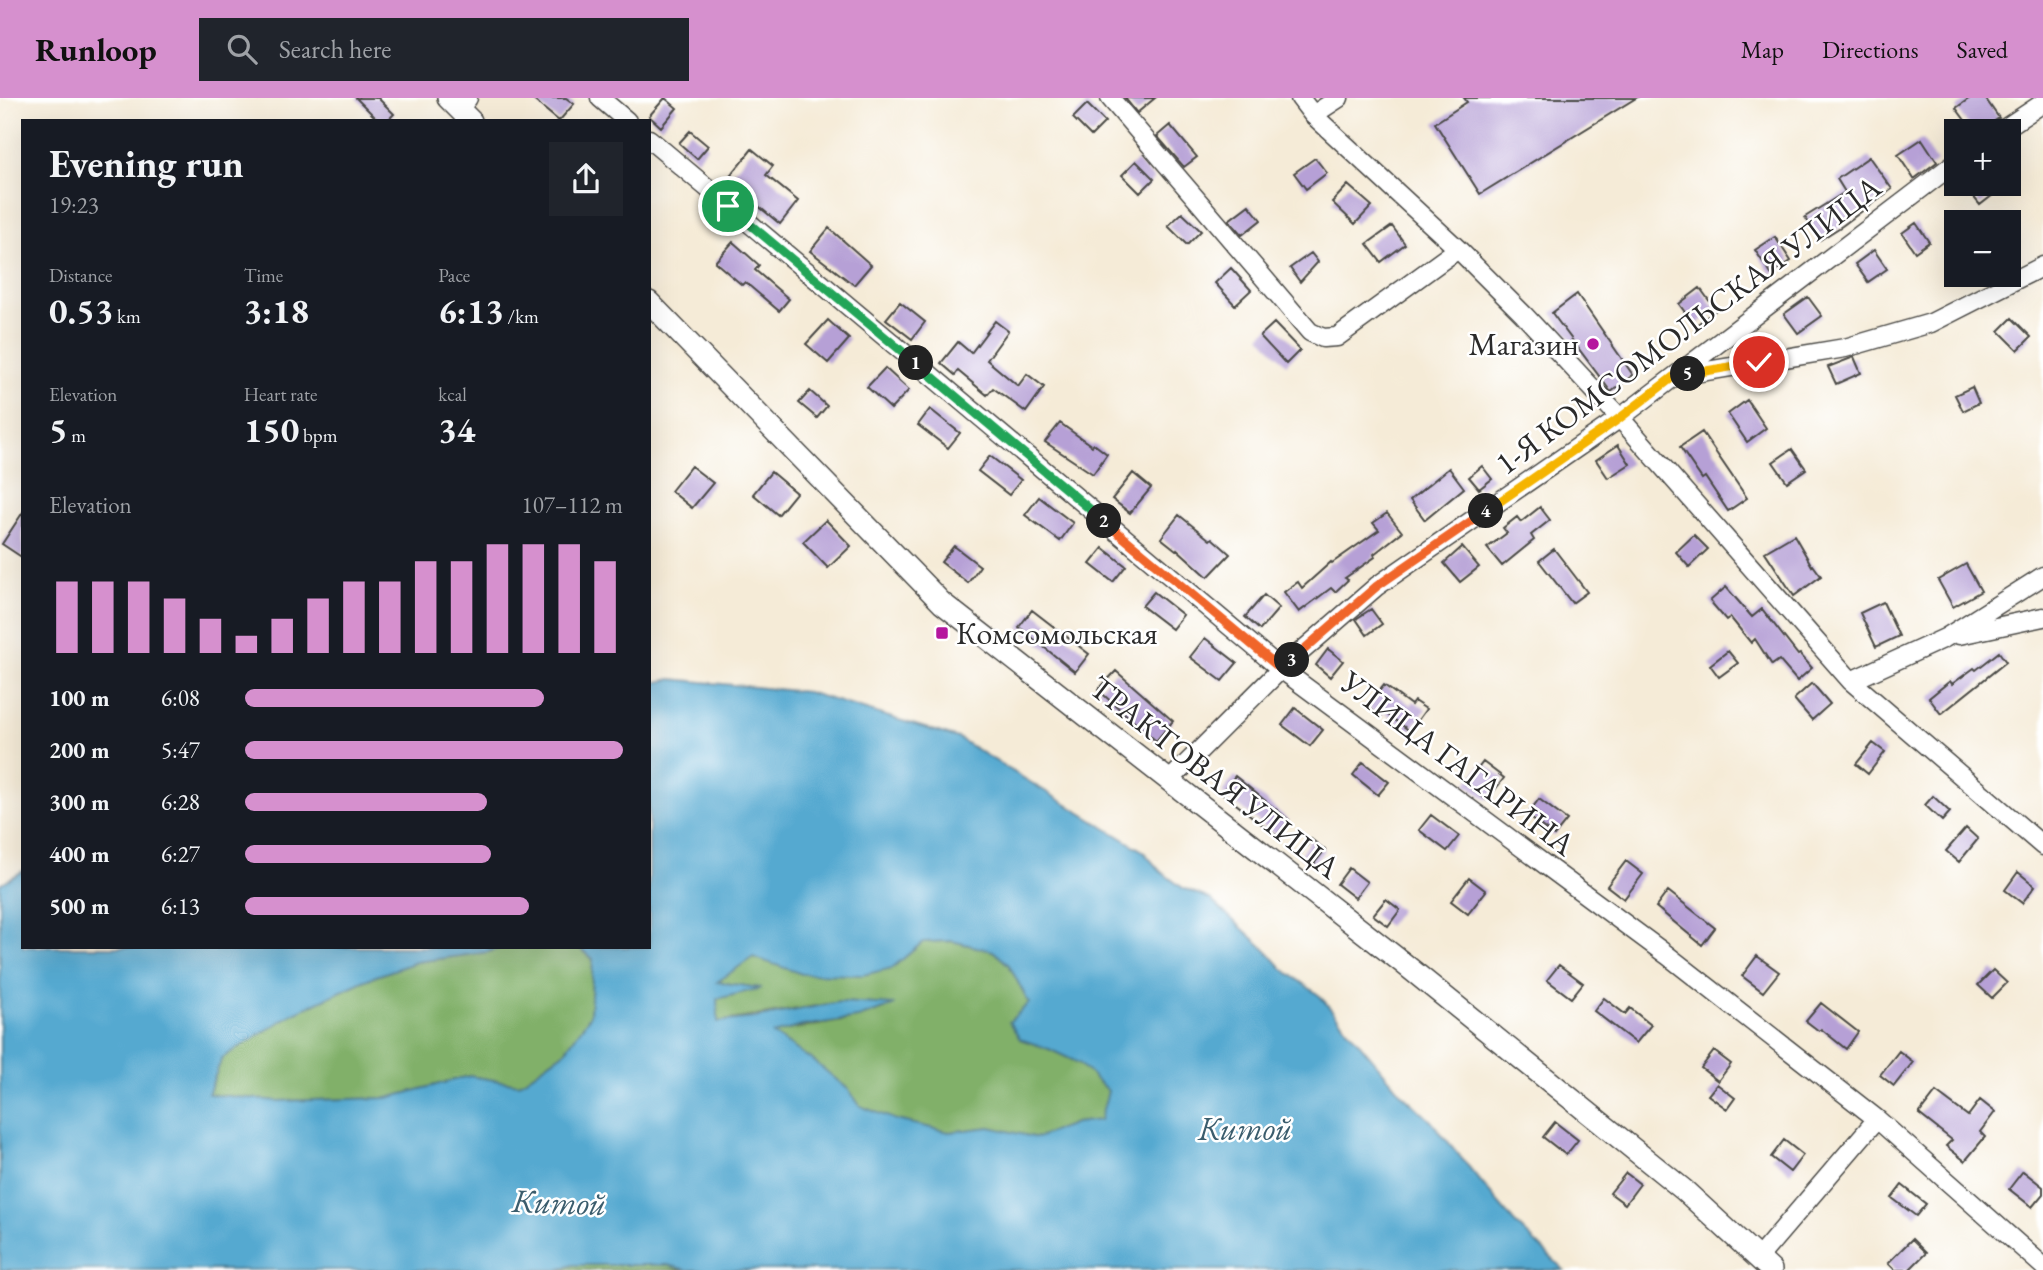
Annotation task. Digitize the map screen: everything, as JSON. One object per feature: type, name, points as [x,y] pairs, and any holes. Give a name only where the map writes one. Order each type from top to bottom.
[{"type":"street","points":[[600,98],[625,119]]},
{"type":"street","points":[[1110,98],[1310,332],[1324,338],[1338,337],[1458,249]]},
{"type":"street","points":[[1300,98],[1313,115],[1458,249],[1524,315],[1620,418],[1851,681],[2043,846]]},
{"type":"street","points":[[1313,115],[1339,98]]},
{"type":"street","points":[[2019,119],[2043,103]]},
{"type":"street","name":"УЛИЦА ГАГАРИНА","points":[[651,141],[1281,669],[1667,955],[1877,1118],[2043,1266]]},
{"type":"street","name":"1-Я КОМСОМОЛЬСКАЯ УЛИЦА","points":[[1170,781],[1281,669],[1377,586],[1620,418],[1944,171]]},
{"type":"street","points":[[1673,377],[1845,348],[1931,323],[2043,266]]},
{"type":"street","name":"ТРАКТОВАЯ УЛИЦА","points":[[651,304],[942,603],[1403,963],[1684,1190],[1765,1264]]},
{"type":"street","points":[[1851,681],[1945,638],[2043,576]]},
{"type":"street","points":[[1945,638],[2043,617]]},
{"type":"street","points":[[1765,1264],[1877,1118]]},
{"type":"green space","points":[[952,941],[993,951],[1009,965],[1029,1003],[1020,1039],[1079,1063],[1109,1092],[1100,1120],[1075,1123],[1037,1138],[990,1127],[949,1132],[896,1120],[860,1106],[849,1090],[815,1062],[772,1033],[850,1019],[892,1005],[840,1002],[718,1022],[717,999],[758,988],[717,982],[754,956],[802,974],[823,974],[892,968],[923,942]]},
{"type":"green space","points":[[497,949],[581,949],[593,959],[590,1016],[565,1051],[519,1084],[469,1076],[388,1098],[277,1101],[208,1094],[222,1058],[294,1013],[365,980],[416,962]]},
{"type":"green space","points":[[573,1265],[669,1265],[687,1270],[558,1270]]},
{"type":"water","name":"Китой","points":[[671,679],[807,692],[958,738],[1143,851],[1160,871],[1183,888],[1210,899],[1283,969],[1320,996],[1401,1093],[1431,1121],[1514,1222],[1564,1270],[687,1270],[668,1265],[573,1265],[558,1270],[0,1270],[0,884],[21,872],[21,949],[497,949],[416,962],[365,980],[294,1013],[222,1058],[208,1094],[277,1101],[388,1098],[469,1076],[519,1084],[565,1051],[590,1016],[593,959],[581,949],[651,949],[651,684]],"holes":[[[952,941],[993,951],[1009,965],[1029,1003],[1009,1022],[1020,1039],[1079,1063],[1108,1091],[1100,1120],[1075,1123],[1037,1138],[990,1127],[949,1132],[896,1120],[860,1106],[849,1090],[815,1062],[773,1034],[802,1026],[858,1018],[895,1005],[840,1002],[718,1022],[717,999],[761,988],[717,982],[753,957],[802,974],[863,975],[892,968],[923,942]]]},
{"type":"building","points":[[356,98],[378,98],[394,114],[389,119],[377,119]]},
{"type":"building","points":[[531,98],[566,98],[574,104],[561,119],[557,119]]},
{"type":"building","points":[[665,98],[677,108],[661,127],[649,116]]},
{"type":"building","points":[[1125,98],[1155,98],[1137,113]]},
{"type":"building","points":[[1464,98],[1636,98],[1480,194],[1435,123],[1467,102]]},
{"type":"building","points":[[1970,98],[1985,98],[1999,118],[1964,119],[1956,108]]},
{"type":"building","points":[[1087,104],[1105,122],[1091,136],[1073,118]]},
{"type":"building","points":[[1170,125],[1197,157],[1184,167],[1157,136]]},
{"type":"building","points":[[690,131],[708,146],[697,159],[679,143]]},
{"type":"building","points":[[1922,139],[1937,162],[1914,179],[1898,155]]},
{"type":"building","points":[[752,149],[773,166],[766,175],[798,201],[780,224],[727,180]]},
{"type":"building","points":[[1869,157],[1892,189],[1820,240],[1805,217],[1845,192],[1837,179]]},
{"type":"building","points":[[1315,158],[1327,173],[1306,189],[1294,173]]},
{"type":"building","points":[[1136,161],[1154,179],[1140,193],[1122,175]]},
{"type":"building","points":[[1348,185],[1372,206],[1355,224],[1332,202]]},
{"type":"building","points":[[1973,196],[1992,196],[1980,205]]},
{"type":"building","points":[[1249,205],[1261,220],[1242,235],[1229,220]]},
{"type":"building","points":[[1182,213],[1201,231],[1187,245],[1168,226]]},
{"type":"building","points":[[1916,223],[1929,242],[1915,252],[1902,233]]},
{"type":"building","points":[[1392,226],[1405,244],[1381,262],[1367,244]]},
{"type":"building","points":[[829,228],[871,265],[854,285],[810,251]]},
{"type":"building","points":[[1775,237],[1791,261],[1771,274],[1755,250]]},
{"type":"building","points":[[733,242],[759,265],[755,270],[789,299],[779,311],[745,282],[742,285],[715,262]]},
{"type":"building","points":[[1874,250],[1887,269],[1868,282],[1855,264]]},
{"type":"building","points":[[1311,253],[1318,262],[1300,282],[1290,268]]},
{"type":"building","points":[[1231,268],[1251,290],[1235,305],[1215,283]]},
{"type":"building","points":[[1700,288],[1716,310],[1695,326],[1679,304]]},
{"type":"building","name":"Магазин","points":[[1577,294],[1633,375],[1611,392],[1552,313]]},
{"type":"building","points":[[1808,297],[1822,316],[1798,333],[1784,314]]},
{"type":"building","points":[[900,302],[925,322],[912,339],[886,319]]},
{"type":"building","points":[[2012,318],[2031,337],[2018,350],[1999,331]]},
{"type":"building","points":[[828,320],[849,339],[828,363],[806,344]]},
{"type":"building","points":[[995,321],[1008,331],[987,360],[1018,386],[1027,374],[1044,387],[1026,412],[993,388],[987,395],[958,371],[955,375],[941,363],[958,342],[971,353]]},
{"type":"building","points":[[1274,323],[1300,350],[1286,364],[1260,336]]},
{"type":"building","points":[[1854,357],[1861,373],[1836,384],[1828,367]]},
{"type":"building","points":[[885,368],[909,390],[891,409],[867,387]]},
{"type":"building","points":[[1972,387],[1979,403],[1963,411],[1955,395]]},
{"type":"building","points":[[810,391],[827,406],[817,418],[799,403]]},
{"type":"building","points":[[1747,400],[1766,428],[1747,442],[1728,414]]},
{"type":"building","points":[[930,409],[960,433],[948,448],[918,425]]},
{"type":"building","points":[[1060,423],[1107,454],[1093,474],[1045,442]]},
{"type":"building","points":[[1702,432],[1747,498],[1728,511],[1680,447]]},
{"type":"building","points":[[1618,445],[1630,464],[1608,478],[1596,460]]},
{"type":"building","points":[[1792,449],[1806,469],[1787,482],[1773,462]]},
{"type":"building","points":[[990,456],[1021,480],[1009,495],[978,471]]},
{"type":"building","points":[[691,466],[713,483],[692,508],[671,491]]},
{"type":"building","points":[[1482,466],[1492,479],[1479,489],[1469,477]]},
{"type":"building","points":[[1449,468],[1464,488],[1425,520],[1410,500]]},
{"type":"building","points":[[771,472],[796,493],[778,515],[753,494]]},
{"type":"building","points":[[1133,473],[1151,488],[1130,513],[1112,499]]},
{"type":"building","points":[[1039,497],[1073,523],[1060,541],[1025,515]]},
{"type":"building","points":[[1540,507],[1550,520],[1531,535],[1534,540],[1502,566],[1487,548],[1507,533],[1503,528],[1517,517],[1521,522]]},
{"type":"building","points":[[1387,513],[1402,532],[1374,554],[1375,557],[1345,578],[1348,580],[1335,592],[1331,588],[1299,612],[1284,592],[1298,582],[1302,588],[1331,562],[1379,530],[1373,523]]},
{"type":"building","points":[[21,515],[21,557],[2,544]]},
{"type":"building","points":[[1179,515],[1230,554],[1208,577],[1161,538]]},
{"type":"building","points":[[826,520],[851,546],[828,568],[803,542]]},
{"type":"building","points":[[1694,535],[1708,549],[1689,567],[1676,552]]},
{"type":"building","points":[[1794,535],[1821,576],[1794,596],[1765,552]]},
{"type":"building","points":[[954,546],[980,566],[968,583],[941,562]]},
{"type":"building","points":[[1462,547],[1479,567],[1460,582],[1444,563]]},
{"type":"building","points":[[1103,548],[1126,566],[1113,582],[1090,564]]},
{"type":"building","points":[[1554,549],[1587,592],[1572,603],[1539,561]]},
{"type":"building","points":[[1966,564],[1981,591],[1953,607],[1938,580]]},
{"type":"building","points":[[1726,587],[1752,617],[1762,609],[1798,655],[1812,668],[1797,681],[1779,660],[1772,665],[1755,639],[1751,643],[1730,617],[1726,620],[1710,601]]},
{"type":"building","points":[[1154,592],[1183,615],[1172,629],[1142,606]]},
{"type":"building","points":[[1264,595],[1279,608],[1260,630],[1245,617]]},
{"type":"building","points":[[1883,602],[1899,636],[1876,647],[1860,613]]},
{"type":"building","points":[[1371,609],[1382,624],[1367,635],[1356,619]]},
{"type":"building","points":[[1032,610],[1089,654],[1075,672],[1019,627]]},
{"type":"building","points":[[1205,638],[1237,663],[1222,681],[1190,657]]},
{"type":"building","points":[[1328,649],[1343,661],[1330,677],[1316,665]]},
{"type":"building","points":[[1728,651],[1738,663],[1719,677],[1710,665]]},
{"type":"building","points":[[1999,652],[2006,662],[1941,714],[1929,698],[1950,681],[1952,684],[1974,668],[1976,670]]},
{"type":"building","points":[[1116,671],[1173,721],[1156,741],[1098,690]]},
{"type":"building","points":[[1812,683],[1830,704],[1812,720],[1794,699]]},
{"type":"building","points":[[1384,685],[1411,705],[1414,701],[1426,709],[1410,731],[1384,712],[1380,717],[1367,706]]},
{"type":"building","points":[[1295,708],[1323,730],[1310,746],[1282,725]]},
{"type":"building","points":[[1873,743],[1885,752],[1868,774],[1856,764]]},
{"type":"building","points":[[1363,762],[1389,782],[1378,795],[1353,775]]},
{"type":"building","points":[[1483,762],[1504,778],[1487,800],[1466,784]]},
{"type":"building","points":[[1235,776],[1289,820],[1277,836],[1222,793]]},
{"type":"building","points":[[1933,796],[1950,812],[1942,821],[1925,805]]},
{"type":"building","points":[[1539,799],[1567,820],[1554,836],[1527,815]]},
{"type":"building","points":[[1431,815],[1459,836],[1447,851],[1419,830]]},
{"type":"building","points":[[1966,828],[1978,839],[1959,862],[1946,851]]},
{"type":"building","points":[[1311,839],[1325,850],[1312,866],[1299,856]]},
{"type":"building","points":[[1626,861],[1643,874],[1624,899],[1607,886]]},
{"type":"building","points":[[1349,868],[1367,882],[1355,898],[1337,884]]},
{"type":"building","points":[[2018,872],[2035,886],[2022,903],[2005,890]]},
{"type":"building","points":[[1469,878],[1486,891],[1468,914],[1451,901]]},
{"type":"building","points":[[1668,891],[1715,928],[1702,945],[1656,907]]},
{"type":"building","points":[[1386,899],[1400,910],[1388,926],[1373,915]]},
{"type":"building","points":[[1757,956],[1779,972],[1763,992],[1742,976]]},
{"type":"building","points":[[1559,965],[1583,983],[1571,998],[1547,980]]},
{"type":"building","points":[[1993,970],[2007,983],[1992,998],[1978,985]]},
{"type":"building","points":[[1604,998],[1625,1014],[1630,1008],[1651,1025],[1636,1043],[1594,1011]]},
{"type":"building","points":[[1821,1003],[1858,1032],[1846,1049],[1806,1021]]},
{"type":"building","points":[[1714,1051],[1731,1064],[1718,1081],[1701,1068]]},
{"type":"building","points":[[1899,1051],[1913,1062],[1894,1086],[1880,1075]]},
{"type":"building","points":[[1717,1084],[1735,1098],[1727,1109],[1708,1095]]},
{"type":"building","points":[[1936,1092],[1968,1116],[1980,1100],[1995,1112],[1980,1132],[1985,1137],[1965,1161],[1946,1146],[1952,1140],[1919,1114]]},
{"type":"building","points":[[1555,1122],[1578,1140],[1566,1155],[1543,1137]]},
{"type":"building","points":[[1784,1140],[1803,1155],[1790,1172],[1771,1157]]},
{"type":"building","points":[[2023,1171],[2043,1187],[2043,1194],[2032,1207],[2009,1189]]},
{"type":"building","points":[[1626,1173],[1640,1184],[1625,1204],[1610,1193]]},
{"type":"building","points":[[1902,1185],[1926,1204],[1916,1216],[1892,1198]]},
{"type":"building","points":[[1912,1239],[1926,1253],[1909,1270],[1895,1270],[1888,1263]]},
{"type":"place","name":"Магазин","points":[[1593,344]]},
{"type":"place","name":"Комсомольская","points":[[942,633]]},
{"type":"route","points":[[728,206],[1281,669],[1377,586],[1620,418],[1673,377],[1759,362]]}]
